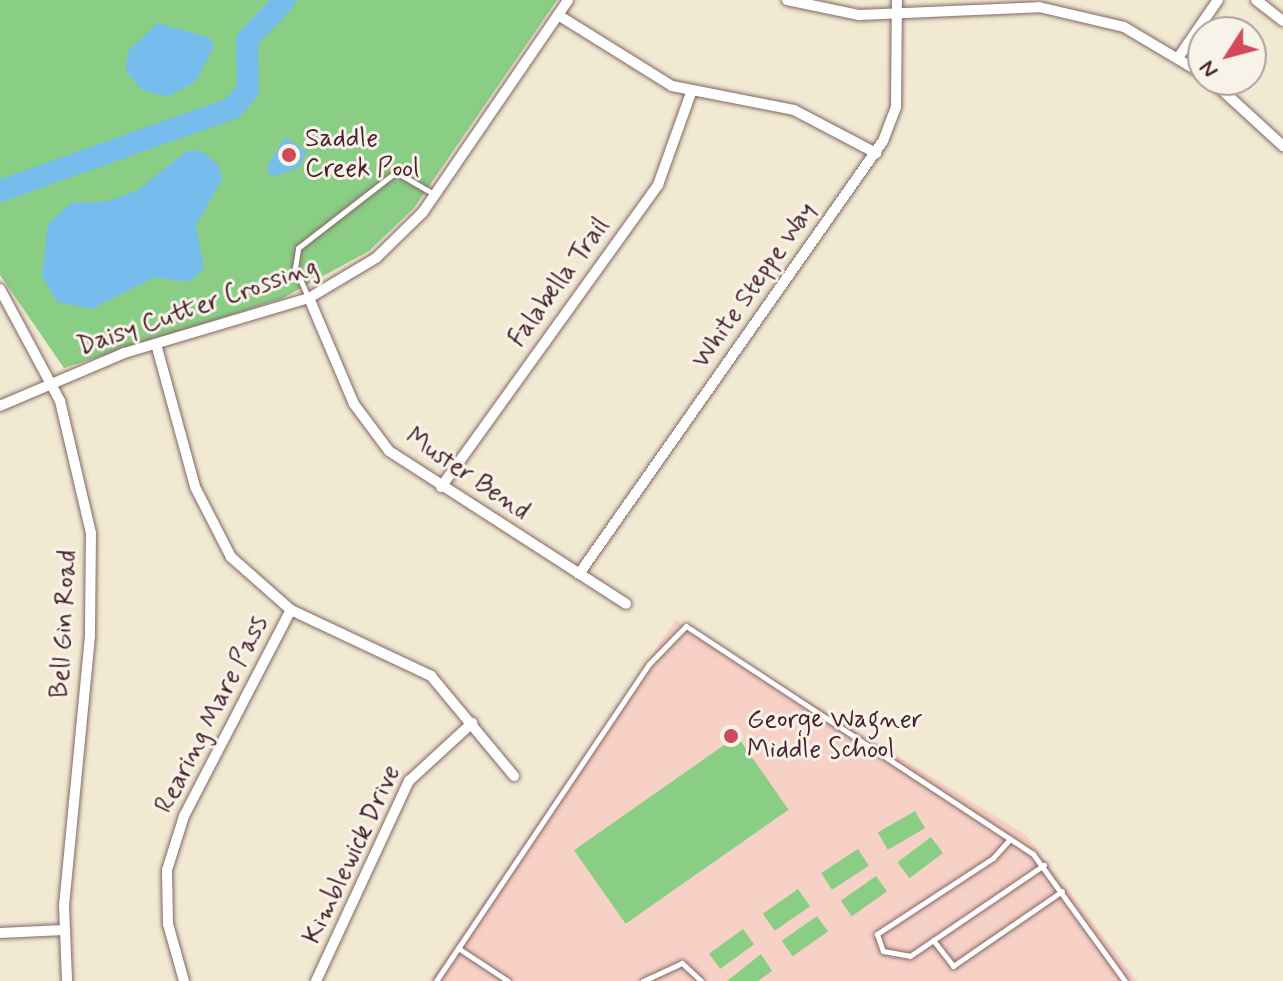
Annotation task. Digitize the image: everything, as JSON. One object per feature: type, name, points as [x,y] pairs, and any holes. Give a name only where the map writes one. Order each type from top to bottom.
[{"type":"street","name":"Daisy Cutter Crossing","points":[[0,406],[156,344],[309,298],[376,258],[435,194],[568,0]]},
{"type":"street","points":[[787,0],[831,12],[898,14],[1039,7],[1124,27],[1187,61]]},
{"type":"street","name":"White Steppe Way","points":[[579,574],[876,153],[896,107],[897,0]]},
{"type":"street","points":[[1180,55],[1218,0]]},
{"type":"street","points":[[1256,0],[1283,21]]},
{"type":"street","points":[[558,15],[620,60],[691,93],[794,110],[876,153]]},
{"type":"street","name":"Falabella Trail","points":[[441,487],[658,185],[691,93]]},
{"type":"street","points":[[1228,96],[1283,146]]},
{"type":"street","name":"Bell Gin Road","points":[[0,289],[54,384],[85,482],[94,587],[64,930],[67,981]]},
{"type":"street","name":"Muster Bend","points":[[309,298],[370,430],[441,487],[626,604]]},
{"type":"street","points":[[156,344],[210,523],[249,577],[291,610],[408,660],[472,723],[514,776]]},
{"type":"street","name":"Rearing Mare Pass","points":[[184,981],[168,924],[167,870],[184,816],[291,610]]},
{"type":"street","name":"Kimblewick Drive","points":[[316,981],[409,781],[472,723]]},
{"type":"street","points":[[0,933],[64,930]]},
{"type":"lane","points":[[309,298],[295,268],[298,248],[396,172],[435,194]]},
{"type":"lane","points":[[436,981],[649,664],[686,626],[1010,839],[1044,865],[1125,981]]},
{"type":"lane","points":[[1010,839],[993,858],[877,934],[890,957],[910,956],[1044,865]]},
{"type":"lane","points":[[933,940],[953,966],[1062,891]]},
{"type":"lane","points":[[458,948],[508,981]]},
{"type":"lane","points":[[643,981],[682,963],[701,981]]},
{"type":"shaded area","name":"George Wagner Middle School","points":[[676,620],[1026,835],[1137,981],[430,981]]},
{"type":"green space","points":[[0,0],[557,0],[414,208],[369,251],[281,299],[64,368],[0,275]]},
{"type":"green space","points":[[737,736],[789,810],[626,924],[574,850]]},
{"type":"green space","points":[[915,811],[925,828],[888,850],[878,832]]},
{"type":"green space","points":[[931,837],[943,853],[909,878],[897,862]]},
{"type":"green space","points":[[858,849],[869,866],[832,890],[821,873]]},
{"type":"green space","points":[[876,876],[887,892],[852,916],[841,901]]},
{"type":"green space","points":[[798,889],[810,906],[775,931],[763,914]]},
{"type":"green space","points":[[817,916],[828,932],[793,956],[782,941]]},
{"type":"green space","points":[[743,929],[754,944],[720,969],[709,954]]},
{"type":"green space","points":[[761,954],[772,971],[758,981],[727,981]]},
{"type":"water","points":[[158,23],[210,38],[214,46],[196,81],[167,97],[142,90],[126,70],[128,51]]},
{"type":"water","points":[[285,137],[307,152],[299,167],[271,177],[267,167]]},
{"type":"water","points":[[187,151],[201,151],[219,165],[222,180],[196,225],[204,269],[189,282],[155,277],[92,309],[57,302],[42,276],[48,224],[72,203],[109,201],[138,190]]},
{"type":"waterway","points":[[0,191],[233,108],[248,90],[247,40],[285,0]]},
{"type":"place","name":"Saddle Creek Pool","points":[[289,155]]},
{"type":"place","name":"George Wagner Middle School","points":[[731,736]]}]
